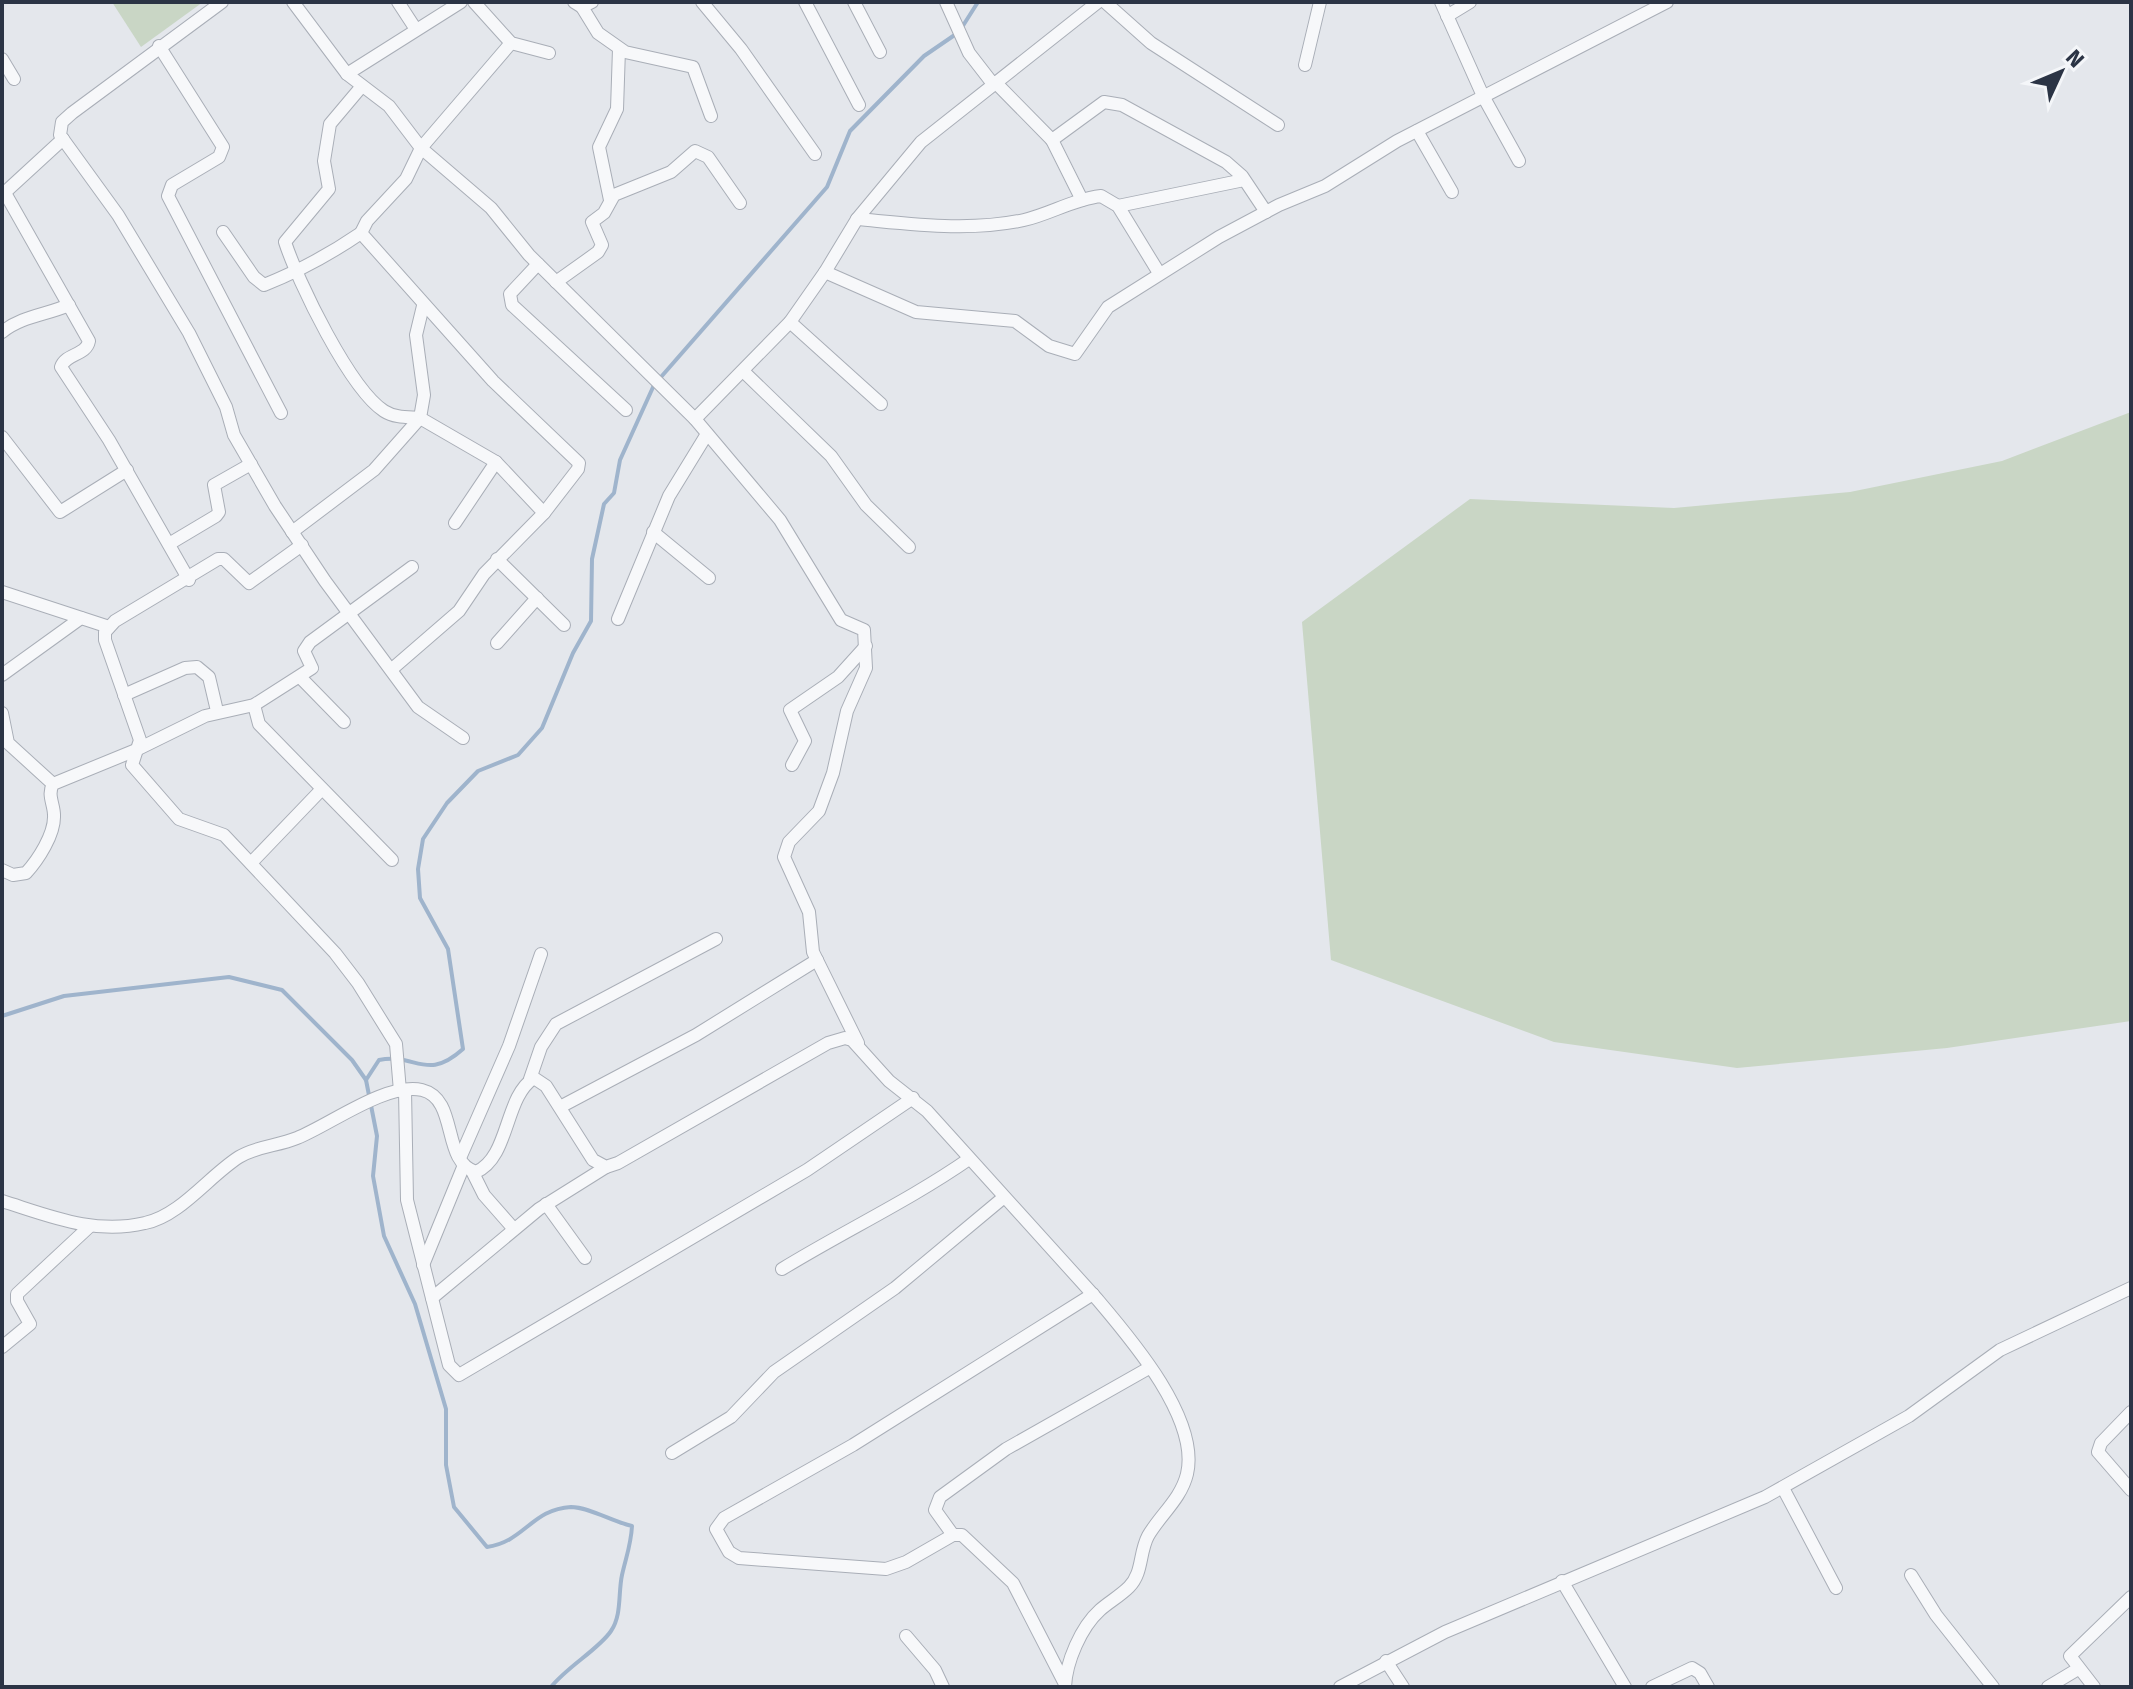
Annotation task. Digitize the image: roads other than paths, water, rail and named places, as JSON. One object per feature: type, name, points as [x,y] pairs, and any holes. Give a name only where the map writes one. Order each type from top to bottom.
[{"type":"street","points":[[222,2],[159,46],[62,122],[58,130],[118,215],[189,333],[251,464],[292,532],[418,707],[463,738]]},
{"type":"street","points":[[293,2],[347,74],[389,106],[421,148],[491,208],[538,264],[695,419],[780,520],[841,620],[862,628],[866,668],[847,711],[833,773],[822,804],[784,851],[790,875],[809,912],[812,945],[817,960],[858,1044],[882,1075],[913,1098],[1093,1294],[1149,1368],[1183,1422],[1189,1455],[1187,1474],[1181,1489],[1148,1536],[1137,1577],[1092,1618],[1082,1634],[1065,1686]]},
{"type":"street","points":[[398,2],[415,28]]},
{"type":"street","points":[[347,74],[415,28],[461,2]]},
{"type":"street","points":[[474,2],[511,43],[549,53]]},
{"type":"street","points":[[702,2],[741,49],[815,154]]},
{"type":"street","points":[[822,2],[807,5],[859,105]]},
{"type":"street","points":[[854,2],[880,52]]},
{"type":"street","points":[[946,2],[975,62],[1052,140],[1082,200]]},
{"type":"street","points":[[695,419],[790,322],[857,219],[921,142],[1098,2]]},
{"type":"street","points":[[1105,2],[1161,49],[1278,125]]},
{"type":"street","points":[[1305,65],[1320,2]]},
{"type":"street","points":[[1441,2],[1483,96],[1519,161]]},
{"type":"street","points":[[1447,16],[1470,2]]},
{"type":"street","points":[[825,272],[916,312],[1020,323],[1049,346],[1070,354],[1084,346],[1102,312],[1159,273],[1266,212],[1325,186],[1417,131],[1667,2]]},
{"type":"street","points":[[583,4],[598,33],[619,49],[693,67],[711,116]]},
{"type":"street","points":[[223,232],[259,283],[264,285],[297,269],[314,265],[361,233],[367,221],[400,187],[421,148],[511,43]]},
{"type":"street","points":[[159,46],[223,147],[219,157],[172,185],[168,196],[281,413]]},
{"type":"street","points":[[610,200],[599,147],[617,109],[619,49]]},
{"type":"street","points":[[2,59],[14,79]]},
{"type":"street","points":[[362,86],[330,124],[324,161],[329,189],[285,242],[301,284],[347,365],[377,406],[393,416],[420,418],[496,462],[544,513]]},
{"type":"street","points":[[1052,140],[1109,100],[1210,151],[1244,180],[1266,212]]},
{"type":"street","points":[[1417,131],[1452,192]]},
{"type":"street","points":[[63,139],[3,194],[69,305],[89,345],[66,358],[61,367],[127,470],[189,580]]},
{"type":"street","points":[[556,282],[598,252],[602,245],[592,222],[604,213],[610,200],[620,192],[671,172],[695,151],[708,157],[740,203]]},
{"type":"street","points":[[1118,206],[1244,180]]},
{"type":"street","points":[[857,219],[935,226],[995,225],[1028,219],[1082,200],[1107,197],[1118,206],[1159,273]]},
{"type":"street","points":[[361,233],[493,381],[579,463],[578,469],[544,513],[497,559],[459,611],[392,669]]},
{"type":"street","points":[[538,264],[510,294],[512,305],[626,410]]},
{"type":"street","points":[[2,332],[21,319],[46,315],[69,305]]},
{"type":"street","points":[[292,532],[374,470],[420,418],[424,395],[416,335],[423,306]]},
{"type":"street","points":[[790,322],[881,404]]},
{"type":"street","points":[[744,372],[831,456],[866,505],[909,547]]},
{"type":"street","points":[[618,619],[669,496],[707,434]]},
{"type":"street","points":[[2,437],[60,512],[127,470]]},
{"type":"street","points":[[455,523],[496,462]]},
{"type":"street","points":[[169,544],[216,516],[219,512],[214,485],[251,464]]},
{"type":"street","points":[[653,532],[709,578]]},
{"type":"street","points":[[302,545],[255,581],[244,581],[224,559],[218,559],[189,580],[109,627],[105,640],[140,740],[132,765],[172,813],[188,824],[219,832],[251,863],[358,983],[391,1034],[400,1056],[398,1092],[407,1200],[450,1369],[456,1375],[807,1170],[913,1098]]},
{"type":"street","points":[[497,559],[564,625]]},
{"type":"street","points":[[2,870],[13,875],[26,873],[44,846],[53,823],[50,790],[53,784],[136,750],[217,711],[254,705],[313,667],[305,647],[412,567]]},
{"type":"street","points":[[2,592],[109,627]]},
{"type":"street","points":[[497,643],[537,598]]},
{"type":"street","points":[[2,675],[81,618]]},
{"type":"street","points":[[792,765],[805,741],[790,710],[838,677],[866,646]]},
{"type":"street","points":[[124,695],[185,668],[197,667],[209,677],[217,711]]},
{"type":"street","points":[[300,677],[344,722]]},
{"type":"street","points":[[254,705],[259,724],[392,860]]},
{"type":"street","points":[[2,713],[8,743],[53,784]]},
{"type":"street","points":[[251,863],[322,789]]},
{"type":"street","points":[[466,1165],[481,1170],[488,1163],[530,1079],[541,1047],[556,1024],[716,939]]},
{"type":"street","points":[[423,1266],[466,1165],[541,954]]},
{"type":"street","points":[[560,1107],[696,1035],[817,960]]},
{"type":"street","points":[[432,1298],[513,1228],[606,1167],[828,1043],[845,1038],[858,1044]]},
{"type":"street","points":[[530,1079],[541,1080],[593,1160],[606,1167]]},
{"type":"street","points":[[2,1201],[44,1217],[90,1226],[143,1224],[156,1220],[241,1156],[297,1138],[359,1107],[398,1092],[424,1090],[438,1100],[466,1165],[484,1195],[513,1228]]},
{"type":"street","points":[[782,1269],[878,1211],[928,1187],[969,1159]]},
{"type":"street","points":[[672,1453],[731,1417],[774,1372],[895,1288],[1003,1198]]},
{"type":"street","points":[[546,1204],[585,1258]]},
{"type":"street","points":[[2,1347],[30,1324],[17,1301],[17,1294],[90,1226]]},
{"type":"street","points":[[1340,1687],[1386,1661],[1562,1581],[1783,1488],[1909,1416],[2000,1350],[2131,1288]]},
{"type":"street","points":[[1065,1686],[1013,1583],[967,1538],[953,1535],[896,1567],[873,1569],[739,1558],[729,1552],[716,1529],[724,1518],[853,1445],[1093,1294]]},
{"type":"street","points":[[953,1535],[935,1510],[940,1497],[1006,1449],[1149,1368]]},
{"type":"street","points":[[2131,1412],[2101,1443],[2098,1452],[2131,1490]]},
{"type":"street","points":[[1783,1488],[1836,1588]]},
{"type":"street","points":[[1911,1575],[1936,1615],[1993,1687]]},
{"type":"street","points":[[1562,1581],[1625,1687]]},
{"type":"street","points":[[2094,1687],[2069,1659],[2071,1654],[2131,1597]]},
{"type":"street","points":[[906,1636],[929,1662],[943,1687]]},
{"type":"street","points":[[1386,1661],[1403,1687]]},
{"type":"street","points":[[1652,1687],[1692,1668],[1700,1673],[1708,1687]]},
{"type":"street","points":[[2048,1687],[2078,1669]]},
{"type":"waterway","points":[[366,1080],[379,1060],[440,1064],[463,1049],[448,949],[420,898],[418,869],[423,839],[447,803],[478,771],[518,755],[542,728],[573,653],[591,621],[592,559],[604,504],[614,493],[620,460],[654,385],[827,187],[850,131],[924,56],[959,32],[978,2]]},
{"type":"waterway","points":[[2,1016],[64,996],[229,977],[282,990],[352,1060],[366,1080],[377,1136],[373,1176],[384,1236],[415,1304],[446,1409],[446,1465],[454,1507],[487,1547],[510,1539],[547,1513],[571,1507],[632,1526],[618,1611],[611,1631],[551,1687]]}]
